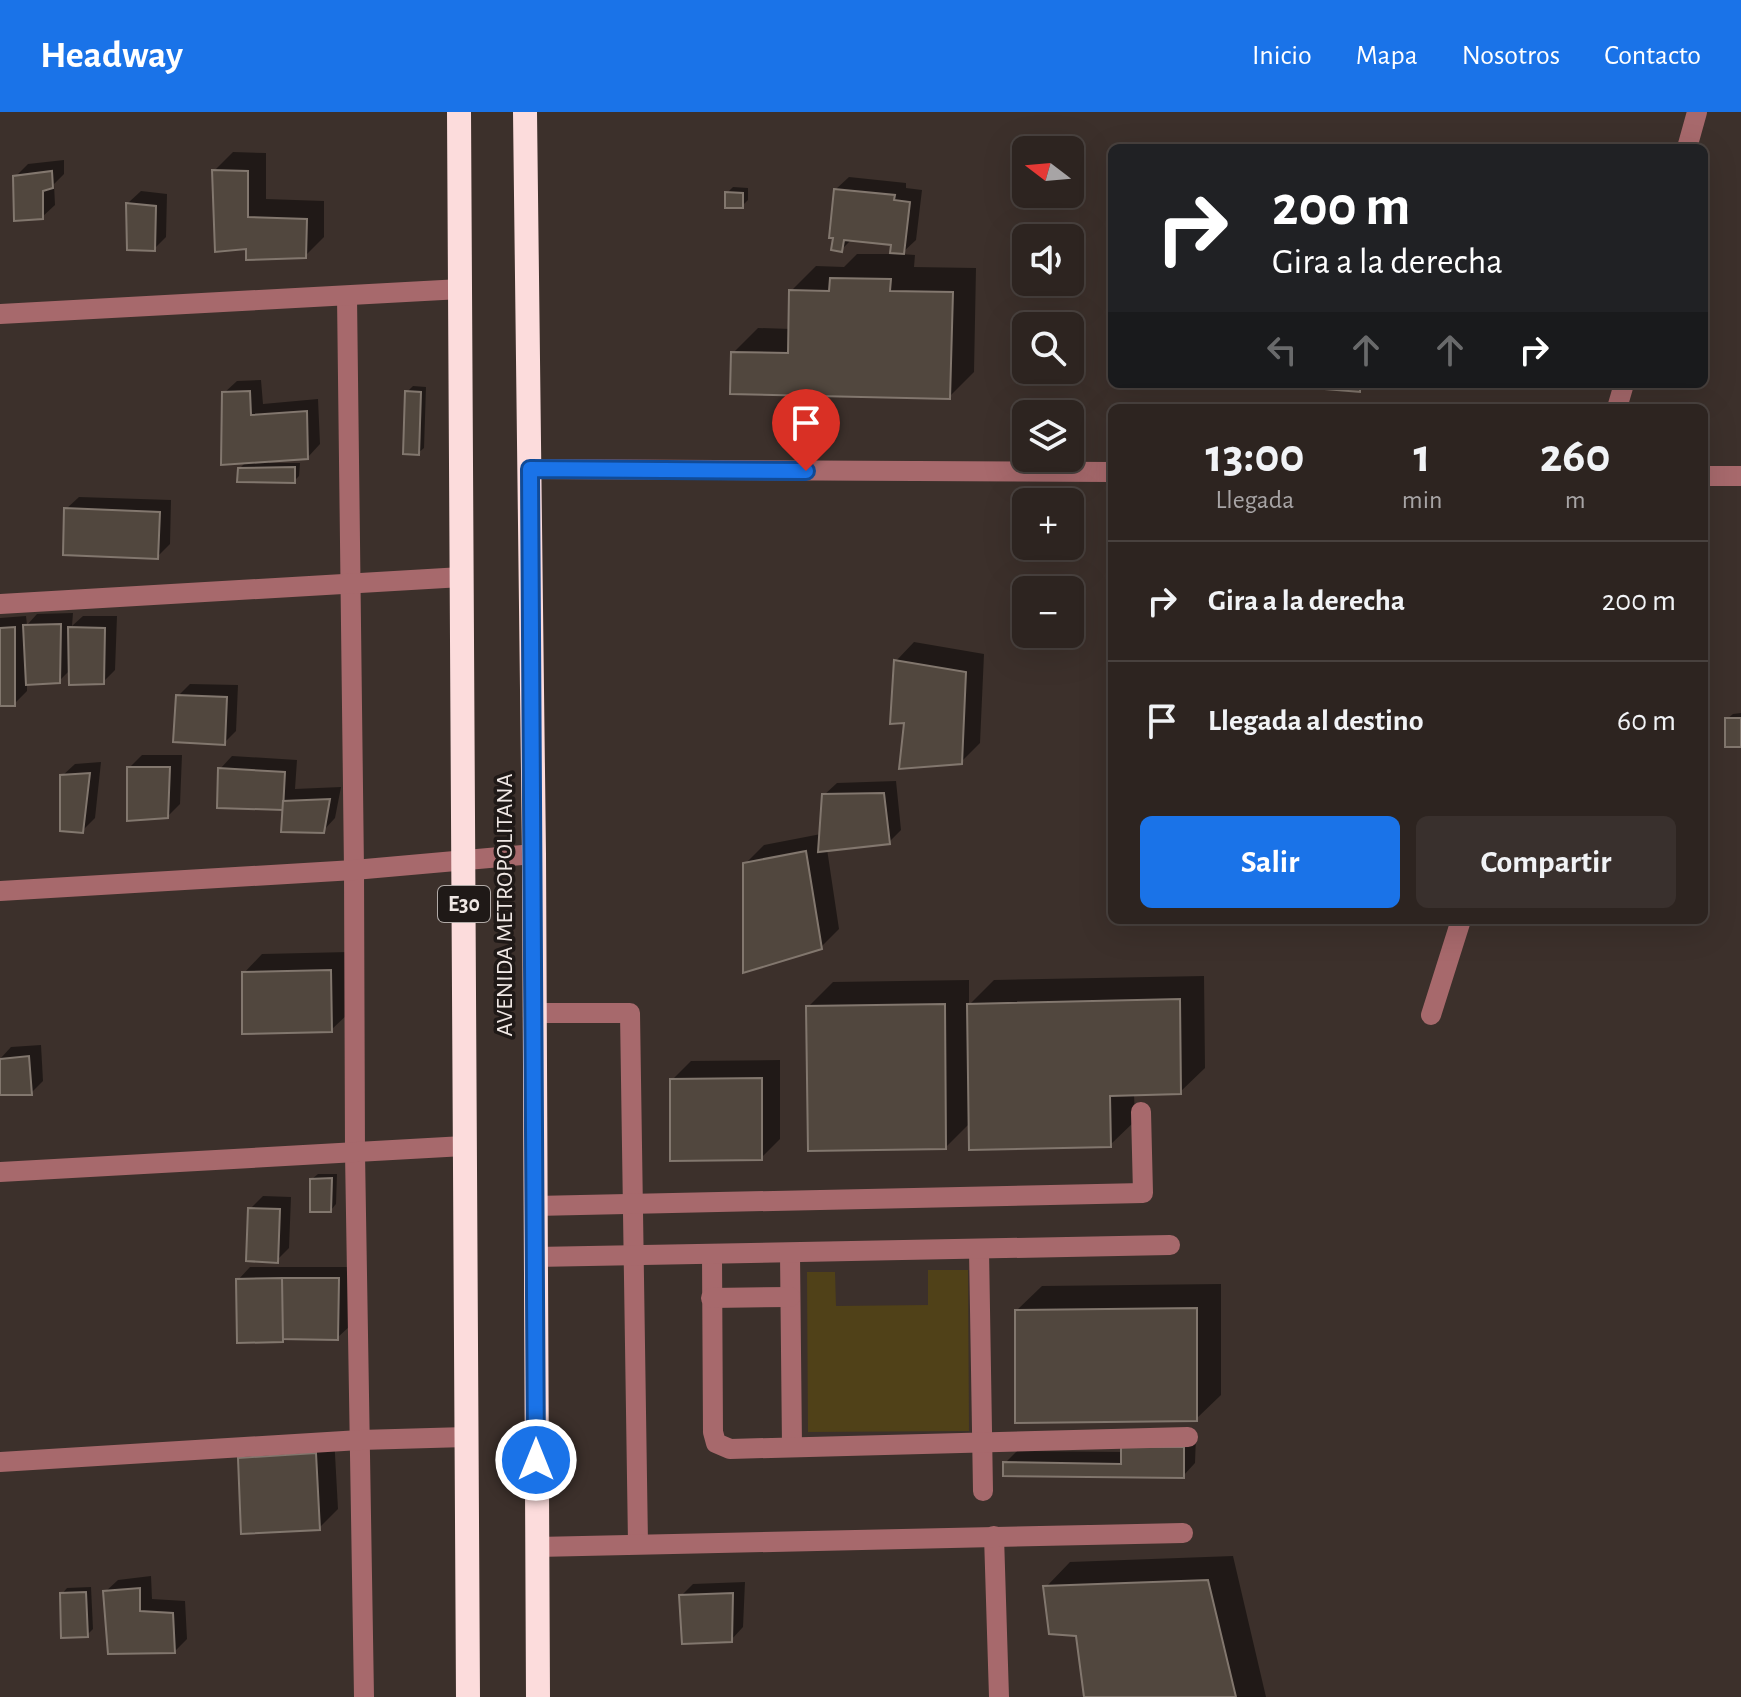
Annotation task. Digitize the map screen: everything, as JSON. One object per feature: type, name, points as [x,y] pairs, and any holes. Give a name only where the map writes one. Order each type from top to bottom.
[{"type":"highway","name":"E30","points":[[459,112],[468,1697]]},
{"type":"highway","name":"AVENIDA METROPOLITANA","points":[[525,112],[534,854],[538,1697]]},
{"type":"street","points":[[1688,144],[1697,112]]},
{"type":"street","points":[[0,314],[461,289]]},
{"type":"street","points":[[347,296],[364,1697]]},
{"type":"street","points":[[530,469],[1108,472]]},
{"type":"street","points":[[1708,476],[1741,476]]},
{"type":"street","points":[[0,604],[462,577]]},
{"type":"street","points":[[0,891],[354,870],[534,854]]},
{"type":"street","points":[[1431,1015],[1460,924]]},
{"type":"street","points":[[533,1013],[630,1013],[638,1544]]},
{"type":"street","points":[[535,1206],[1143,1193],[1141,1112]]},
{"type":"street","points":[[0,1172],[464,1146]]},
{"type":"street","points":[[535,1257],[1170,1245]]},
{"type":"street","points":[[979,1249],[983,1491]]},
{"type":"street","points":[[790,1254],[792,1447]]},
{"type":"street","points":[[712,1255],[713,1432],[716,1443],[730,1449],[1188,1437]]},
{"type":"street","points":[[711,1298],[790,1297]]},
{"type":"street","points":[[0,1462],[360,1440],[466,1437]]},
{"type":"street","points":[[537,1547],[1183,1533]]},
{"type":"street","points":[[994,1536],[999,1697]]},
{"type":"shaded area","points":[[928,1270],[968,1270],[969,1431],[808,1432],[807,1272],[835,1272],[836,1306],[928,1305]]},
{"type":"building","points":[[212,170],[248,171],[248,217],[307,219],[306,258],[246,260],[246,249],[215,252]]},
{"type":"building","points":[[52,171],[53,188],[43,191],[43,219],[14,221],[13,176]]},
{"type":"building","points":[[834,189],[895,195],[894,200],[910,202],[904,254],[890,253],[891,245],[844,240],[842,252],[831,250],[833,238],[829,238]]},
{"type":"building","points":[[725,192],[743,193],[743,208],[725,208]]},
{"type":"building","points":[[126,203],[156,206],[155,251],[127,250]]},
{"type":"building","points":[[830,278],[891,279],[890,291],[953,292],[950,399],[730,394],[731,352],[788,353],[789,290],[829,291]]},
{"type":"building","points":[[1313,388],[1360,388],[1360,392]]},
{"type":"building","points":[[250,391],[251,415],[307,411],[308,459],[221,465],[222,392]]},
{"type":"building","points":[[405,391],[421,392],[419,455],[403,454]]},
{"type":"building","points":[[295,467],[295,483],[237,482],[238,468]]},
{"type":"building","points":[[64,508],[160,512],[158,559],[63,555]]},
{"type":"building","points":[[61,624],[60,683],[26,685],[23,625]]},
{"type":"building","points":[[15,627],[15,706],[0,706],[0,628]]},
{"type":"building","points":[[68,627],[105,628],[104,684],[69,685]]},
{"type":"building","points":[[894,660],[966,672],[962,764],[899,769],[904,723],[890,724]]},
{"type":"building","points":[[176,695],[227,697],[225,745],[173,742]]},
{"type":"building","points":[[1725,718],[1741,718],[1741,747],[1725,747]]},
{"type":"building","points":[[127,767],[170,767],[168,818],[127,821]]},
{"type":"building","points":[[218,768],[285,772],[283,810],[217,808]]},
{"type":"building","points":[[90,773],[83,833],[60,831],[60,775]]},
{"type":"building","points":[[884,793],[890,844],[818,852],[822,794]]},
{"type":"building","points":[[330,799],[324,833],[281,832],[283,801]]},
{"type":"building","points":[[806,851],[822,949],[743,973],[743,863]]},
{"type":"building","points":[[331,970],[332,1032],[242,1034],[242,972]]},
{"type":"building","points":[[1180,999],[1181,1094],[1110,1096],[1111,1147],[969,1150],[967,1004]]},
{"type":"building","points":[[945,1004],[946,1149],[808,1151],[806,1006]]},
{"type":"building","points":[[29,1056],[32,1095],[0,1095],[0,1059]]},
{"type":"building","points":[[762,1078],[762,1160],[670,1161],[670,1079]]},
{"type":"building","points":[[332,1178],[331,1212],[310,1212],[310,1179]]},
{"type":"building","points":[[248,1208],[280,1209],[278,1263],[246,1261]]},
{"type":"building","points":[[282,1278],[339,1278],[338,1340],[281,1339]]},
{"type":"building","points":[[282,1278],[283,1342],[237,1343],[236,1279]]},
{"type":"building","points":[[1197,1308],[1197,1421],[1015,1423],[1015,1310]]},
{"type":"building","points":[[1121,1447],[1184,1447],[1184,1478],[1003,1476],[1003,1462],[1121,1464]]},
{"type":"building","points":[[316,1453],[320,1530],[241,1534],[238,1458]]},
{"type":"building","points":[[1208,1580],[1236,1697],[1084,1697],[1076,1636],[1049,1634],[1043,1586]]},
{"type":"building","points":[[140,1588],[140,1611],[173,1613],[175,1653],[108,1654],[103,1591]]},
{"type":"building","points":[[86,1592],[88,1637],[61,1638],[60,1593]]},
{"type":"building","points":[[733,1593],[732,1642],[682,1644],[679,1595]]},
{"type":"route","points":[[536,1460],[530,469],[806,471]]}]
